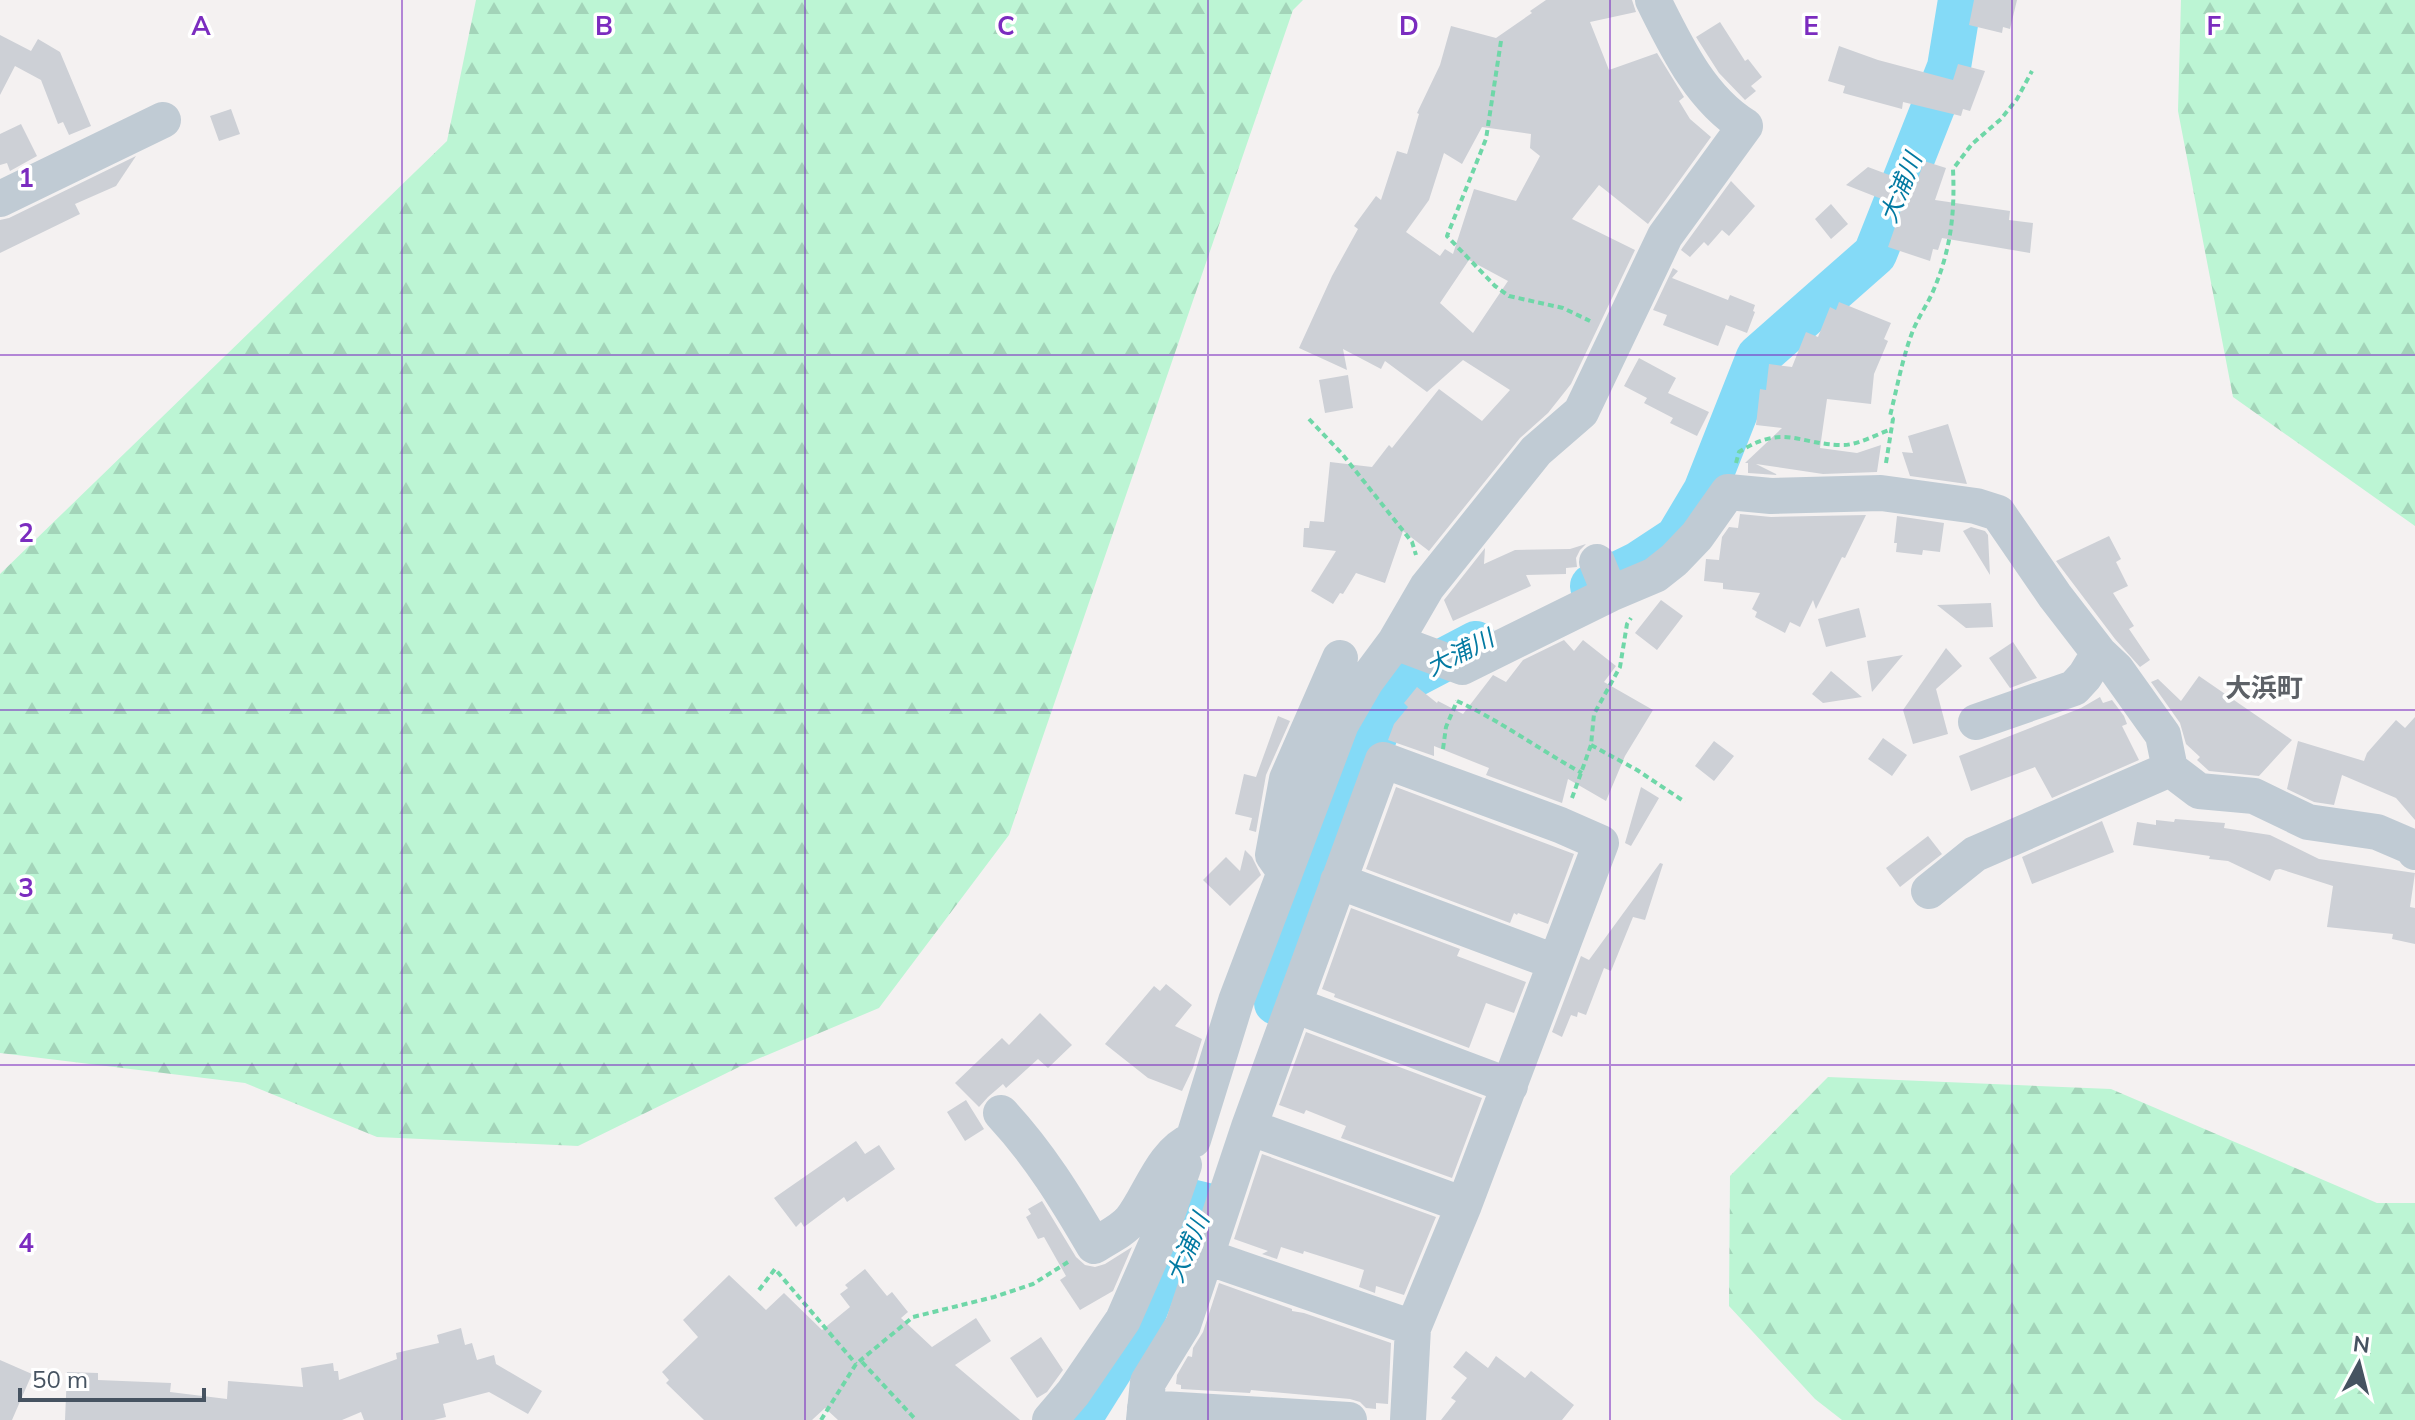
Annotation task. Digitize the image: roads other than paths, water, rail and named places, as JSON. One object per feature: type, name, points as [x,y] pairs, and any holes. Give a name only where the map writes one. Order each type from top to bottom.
[{"type":"street","points":[[1050,1420],[1073,1393],[1123,1320],[1144,1231],[1165,1165],[1184,1143],[1193,1140],[1236,1001],[1341,724],[1427,587],[1536,451],[1581,412],[1665,236],[1745,126],[1726,115],[1699,83],[1653,0]]},
{"type":"street","points":[[0,199],[163,120]]},
{"type":"street","points":[[1395,642],[1460,684],[1603,578],[1655,575],[1697,536],[1728,492],[1771,496],[1881,493],[1976,506],[1998,513],[2055,596],[2099,653],[2116,669],[2163,735],[2170,769],[2199,791],[2254,796],[2308,822],[2377,832],[2412,847],[2415,852]]},
{"type":"street","points":[[1976,722],[2074,688],[2099,653]]},
{"type":"street","points":[[1285,872],[1273,855],[1287,779],[1340,658]]},
{"type":"street","points":[[1349,1420],[1144,1414],[1148,1382],[1183,1325],[1249,1127],[1383,760],[1601,843],[1464,1205],[1413,1328],[1408,1420]]},
{"type":"street","points":[[1929,891],[1975,854],[2170,769]]},
{"type":"street","points":[[1338,881],[1555,962]]},
{"type":"street","points":[[1294,1005],[1510,1086]]},
{"type":"street","points":[[1001,1113],[1028,1141],[1050,1171],[1094,1246],[1144,1231]]},
{"type":"street","points":[[1249,1127],[1464,1205]]},
{"type":"street","points":[[1204,1256],[1413,1328]]},
{"type":"water","points":[[1189,1178],[1218,1185],[1162,1329],[1105,1420],[1064,1420]]},
{"type":"waterway","name":"大浦川","points":[[1592,586],[1639,563],[1677,538],[1705,491],[1758,357],[1875,254],[1949,67],[1960,0]]},
{"type":"waterway","name":"大浦川","points":[[1276,1003],[1394,686],[1476,643]]},
{"type":"district","name":"大浜町","points":[[2264,688]]}]
